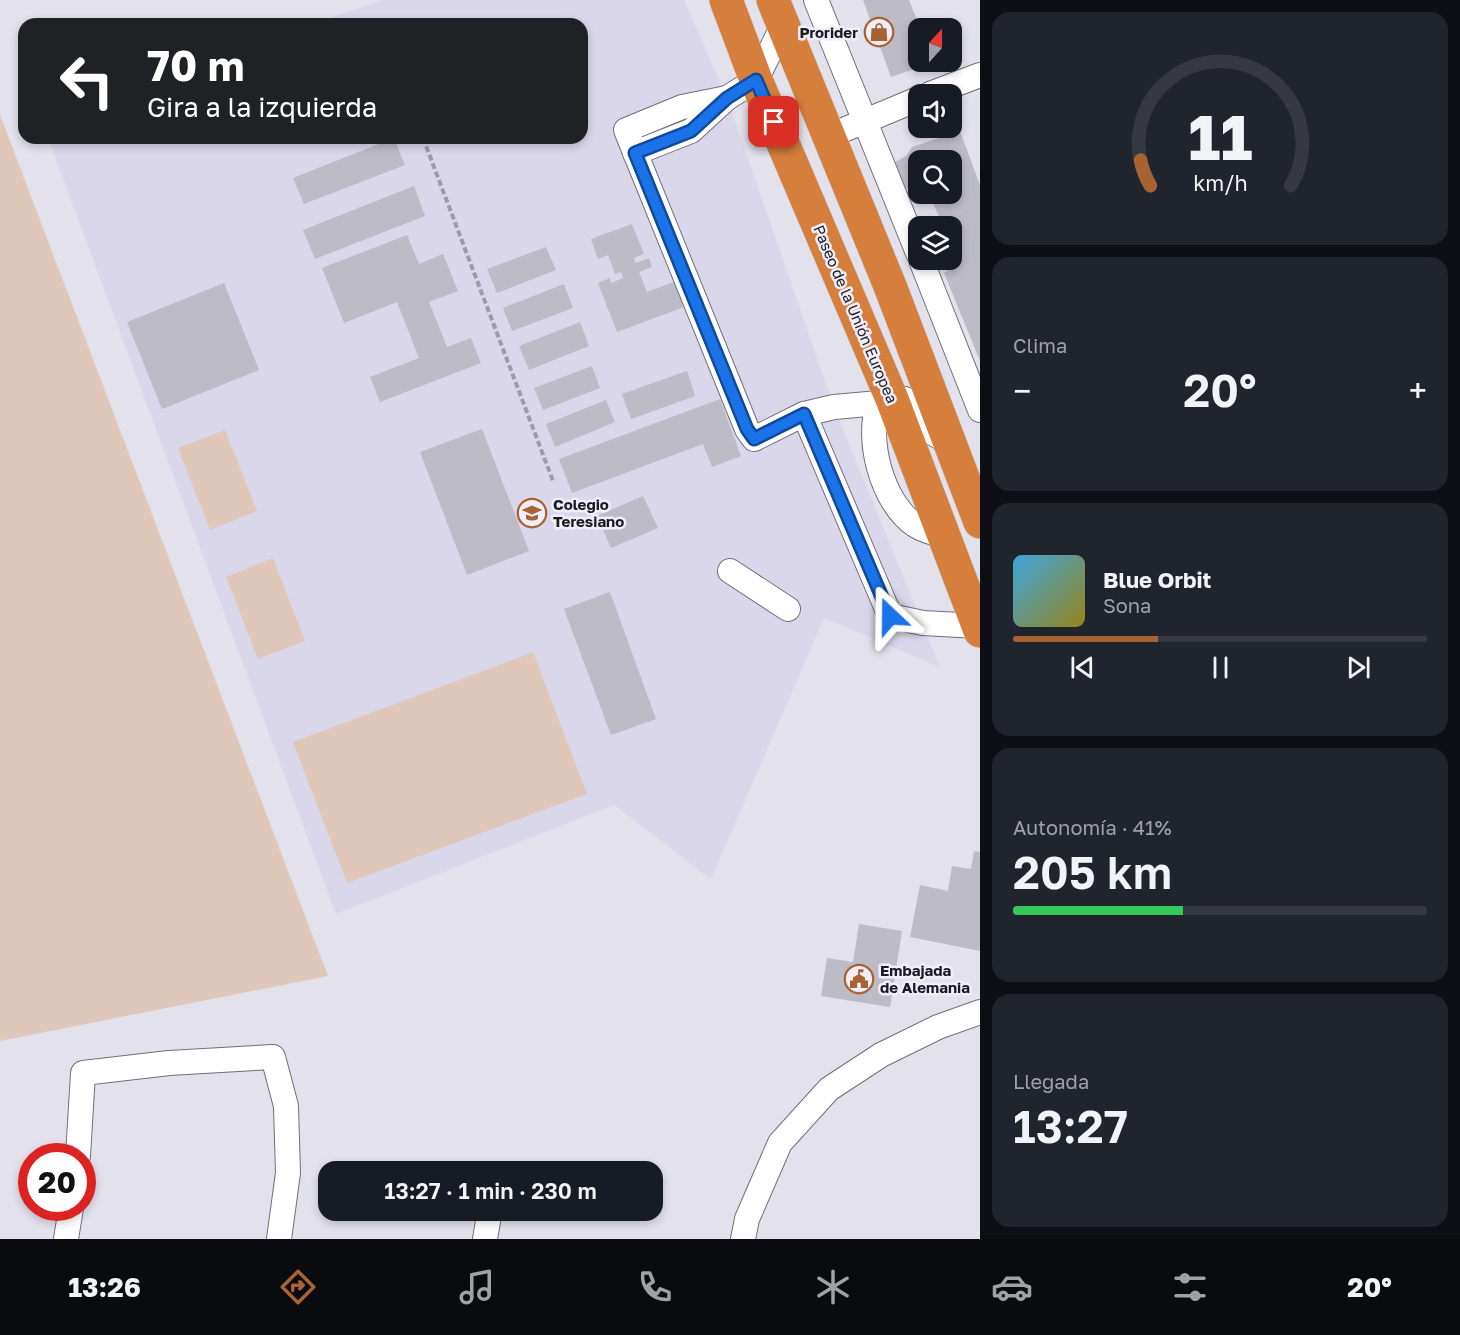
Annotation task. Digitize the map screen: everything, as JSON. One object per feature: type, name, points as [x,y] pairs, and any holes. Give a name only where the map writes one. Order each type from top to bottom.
[{"type":"highway","name":"Paseo de la Unión Europea","points":[[726,0],[886,401],[945,537],[979,629]]},
{"type":"highway","points":[[778,12],[952,444],[980,522]]},
{"type":"street","points":[[816,0],[908,228]]},
{"type":"street","points":[[778,12],[756,80],[727,98],[682,107],[627,130],[635,153],[747,429],[754,439],[804,414],[834,407],[904,399],[916,410],[927,430],[952,444]]},
{"type":"street","points":[[956,84],[980,75]]},
{"type":"street","points":[[829,136],[908,103]]},
{"type":"street","points":[[925,270],[979,407]]},
{"type":"street","points":[[804,414],[890,616],[923,623],[979,629]]},
{"type":"street","points":[[730,571],[788,609]]},
{"type":"street","points":[[743,1239],[747,1219],[780,1143],[829,1089],[881,1054],[938,1027],[980,1012]]},
{"type":"street","points":[[79,1143],[83,1073],[169,1063],[273,1057],[286,1106],[288,1173],[279,1239]]},
{"type":"street","points":[[66,1239],[69,1221]]},
{"type":"street","points":[[485,1239],[488,1221]]},
{"type":"path","points":[[425,144],[553,481]]},
{"type":"shaded area","name":"Colegio Teresiano","points":[[383,0],[684,0],[727,98],[834,407],[940,667],[824,618],[711,879],[614,805],[336,914],[50,144],[588,144],[588,18],[330,18]]},
{"type":"shaded area","points":[[0,115],[328,976],[0,1041]]},
{"type":"shaded area","points":[[225,430],[257,511],[210,530],[178,448]]},
{"type":"shaded area","points":[[273,558],[305,641],[258,659],[226,577]]},
{"type":"shaded area","points":[[533,652],[587,794],[347,883],[293,742]]},
{"type":"building","points":[[863,0],[909,0],[916,18],[908,18],[908,71],[891,77]]},
{"type":"building","points":[[962,136],[980,185],[980,361],[944,273],[948,270],[962,270],[962,216],[939,216],[933,204],[962,204],[962,150],[910,150],[912,147],[939,138]]},
{"type":"building","points":[[379,144],[396,144],[405,165],[304,204],[293,178]]},
{"type":"building","points":[[908,153],[908,188],[903,189],[895,162]]},
{"type":"building","points":[[414,186],[425,216],[315,259],[303,230]]},
{"type":"building","points":[[632,224],[644,254],[634,258],[636,263],[649,258],[652,267],[639,272],[647,292],[674,282],[684,307],[617,332],[598,283],[610,278],[611,283],[623,278],[621,272],[615,274],[608,255],[598,259],[591,239]]},
{"type":"building","points":[[407,235],[419,264],[443,254],[458,291],[429,302],[447,347],[471,338],[481,363],[380,402],[370,377],[419,358],[397,302],[344,323],[322,268]]},
{"type":"building","points":[[546,247],[556,270],[497,293],[487,269]]},
{"type":"building","points":[[224,283],[259,370],[162,409],[127,322]]},
{"type":"building","points":[[564,284],[573,308],[512,331],[503,308]]},
{"type":"building","points":[[580,322],[589,346],[529,370],[519,346]]},
{"type":"building","points":[[592,366],[600,388],[543,410],[534,388]]},
{"type":"building","points":[[687,371],[695,396],[631,419],[622,394]]},
{"type":"building","points":[[720,399],[741,456],[712,467],[703,444],[572,493],[559,459]]},
{"type":"building","points":[[606,400],[615,422],[555,447],[546,424]]},
{"type":"building","points":[[482,429],[529,551],[467,575],[420,452]]},
{"type":"building","points":[[643,496],[658,528],[611,548],[597,516]]},
{"type":"building","points":[[610,592],[656,719],[611,735],[564,609]]},
{"type":"building","points":[[974,851],[980,852],[980,951],[910,937],[920,885],[948,891],[952,866],[971,869]]},
{"type":"building","name":"Embajada de Alemania","points":[[859,924],[902,931],[890,1007],[821,996],[827,958],[853,962]]},
{"type":"place","name":"Prorider","points":[[879,32]]},
{"type":"place","name":"Colegio Teresiano","points":[[532,513]]},
{"type":"place","name":"Embajada de Alemania","points":[[859,979]]},
{"type":"route","points":[[774,122],[756,80],[727,98],[691,131],[635,153],[692,288],[747,429],[754,439],[804,414],[890,616]]}]
